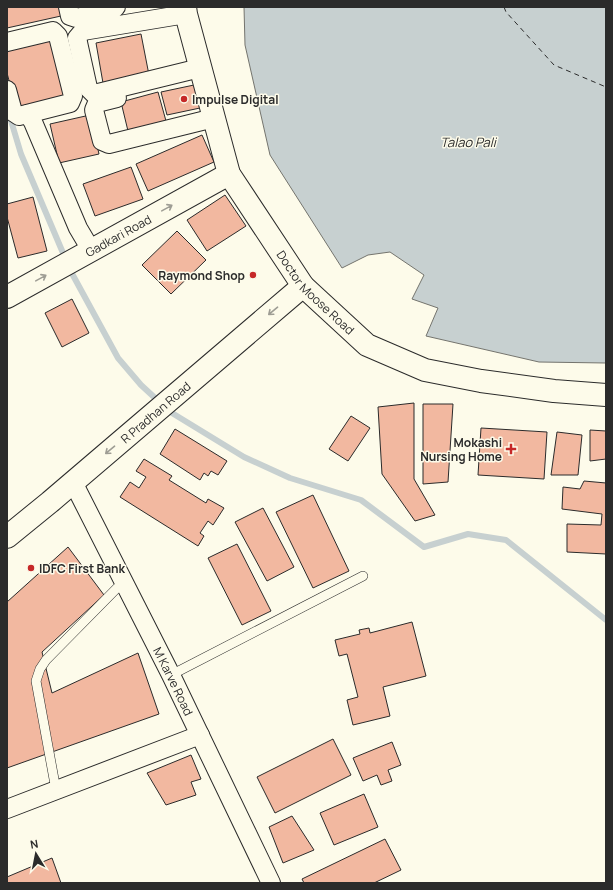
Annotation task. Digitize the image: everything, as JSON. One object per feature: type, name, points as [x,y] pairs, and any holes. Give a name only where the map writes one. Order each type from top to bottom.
[{"type":"street","points":[[68,7],[70,16],[76,18],[113,10],[116,7]]},
{"type":"street","points":[[185,10],[83,31],[77,38],[88,88],[94,94],[201,73]]},
{"type":"street","name":"Doctor Moose Road","points":[[185,10],[201,73],[230,174],[303,286],[367,345],[425,370],[480,381],[554,391],[606,395]]},
{"type":"street","points":[[7,42],[53,31],[58,36],[73,96],[70,103],[30,118]]},
{"type":"street","points":[[201,73],[97,103],[94,110],[102,140],[109,144],[214,118]]},
{"type":"street","points":[[7,90],[13,112],[20,116],[30,118],[85,104]]},
{"type":"street","points":[[30,118],[78,228],[91,250]]},
{"type":"street","name":"Gadkari Road","points":[[7,297],[230,174]]},
{"type":"street","name":"R Pradhan Road","points":[[7,537],[303,286]]},
{"type":"street","name":"M Karve Road","points":[[73,482],[171,675],[271,883]]},
{"type":"street","points":[[7,809],[200,735]]},
{"type":"lane","points":[[171,675],[364,576]]},
{"type":"lane","points":[[56,790],[36,681],[40,669],[46,660],[117,588]]},
{"type":"water","name":"Talao Pali","points":[[244,7],[606,7],[606,363],[539,362],[426,336],[438,308],[412,299],[424,275],[390,252],[368,255],[342,268],[270,155],[245,45]]},
{"type":"building","points":[[7,7],[59,7],[61,16],[7,28]]},
{"type":"building","points":[[141,34],[149,75],[103,83],[96,43]]},
{"type":"building","points":[[54,36],[70,97],[17,111],[7,73],[7,49]]},
{"type":"building","points":[[194,85],[200,108],[167,115],[161,92]]},
{"type":"building","points":[[158,92],[166,121],[128,131],[121,102]]},
{"type":"building","points":[[90,115],[99,154],[59,163],[50,124]]},
{"type":"building","points":[[202,135],[214,162],[148,191],[136,164]]},
{"type":"building","points":[[131,167],[143,199],[95,216],[83,184]]},
{"type":"building","points":[[225,195],[246,226],[207,251],[187,220]]},
{"type":"building","points":[[33,197],[47,251],[18,258],[7,217],[7,204]]},
{"type":"building","points":[[177,231],[206,260],[171,294],[142,265]]},
{"type":"building","points":[[72,299],[89,333],[62,347],[45,313]]},
{"type":"building","points":[[414,403],[414,479],[435,515],[415,521],[382,474],[378,407]]},
{"type":"building","points":[[423,404],[453,404],[448,482],[423,484]]},
{"type":"building","points":[[351,416],[370,428],[348,461],[329,449]]},
{"type":"building","points":[[481,428],[547,432],[544,479],[478,475]]},
{"type":"building","points":[[175,429],[227,461],[218,475],[211,471],[208,476],[204,473],[200,480],[160,454]]},
{"type":"building","points":[[590,430],[606,431],[606,459],[590,461]]},
{"type":"building","points":[[557,432],[582,435],[578,475],[551,475]]},
{"type":"building","points":[[144,459],[172,476],[169,480],[206,503],[208,499],[224,508],[213,525],[208,521],[200,533],[204,536],[198,546],[120,497],[130,482],[139,488],[146,477],[136,471]]},
{"type":"building","points":[[584,481],[606,483],[606,554],[567,552],[567,524],[601,525],[602,514],[562,509],[563,487],[580,489]]},
{"type":"building","points":[[313,495],[349,571],[313,588],[276,512]]},
{"type":"building","points":[[263,508],[294,567],[267,581],[235,522]]},
{"type":"building","points":[[237,544],[271,611],[242,625],[208,558]]},
{"type":"building","points":[[68,547],[104,595],[42,652],[52,693],[138,653],[159,714],[7,768],[7,602]]},
{"type":"building","points":[[412,622],[426,676],[383,687],[390,716],[353,725],[347,700],[358,697],[347,654],[339,656],[335,640],[360,634],[359,630],[369,628],[370,633]]},
{"type":"building","points":[[333,739],[351,775],[275,813],[257,777]]},
{"type":"building","points":[[392,742],[401,765],[388,770],[392,781],[381,785],[377,775],[363,781],[353,758]]},
{"type":"building","points":[[191,755],[201,779],[191,782],[196,795],[166,805],[147,773]]},
{"type":"building","points":[[364,794],[378,827],[334,845],[320,813]]},
{"type":"building","points":[[292,816],[314,850],[283,863],[269,827]]},
{"type":"building","points":[[385,839],[401,870],[374,883],[304,883],[302,879]]},
{"type":"building","points":[[52,858],[61,883],[7,883],[7,877]]},
{"type":"waterway","points":[[9,114],[21,154],[63,253]]},
{"type":"waterway","points":[[69,268],[118,358],[141,385],[154,397]]},
{"type":"waterway","points":[[172,413],[244,457],[290,478],[361,500],[424,547],[468,534],[506,540],[606,620]]},
{"type":"ferry route","points":[[504,7],[506,12],[554,65],[606,87]]},
{"type":"place","name":"Impulse Digital","points":[[184,99]]},
{"type":"place","name":"Raymond Shop","points":[[253,275]]},
{"type":"place","name":"Mokashi Nursing Home","points":[[511,449]]},
{"type":"place","name":"IDFC First Bank","points":[[31,568]]}]
